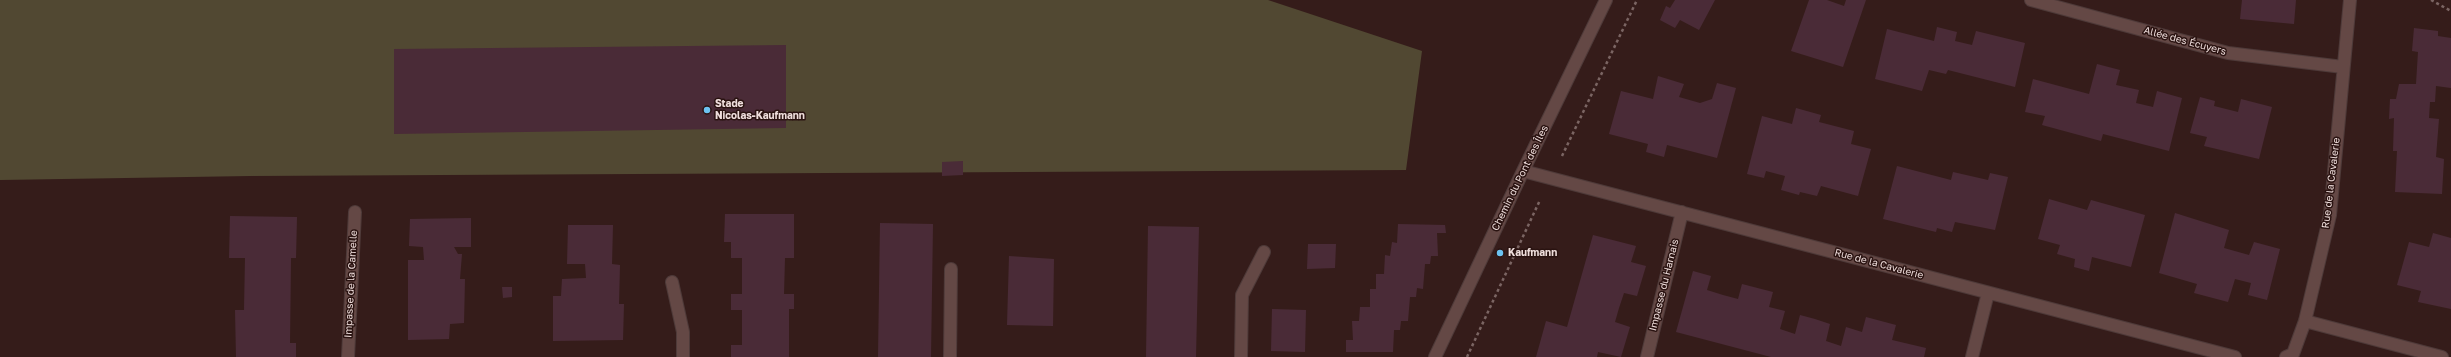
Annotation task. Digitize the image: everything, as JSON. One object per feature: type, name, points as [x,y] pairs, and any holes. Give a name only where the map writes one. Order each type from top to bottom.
[{"type":"street","name":"Chemin du Pont des Îles","points":[[1435,357],[1606,0]]},
{"type":"street","name":"Allée des Écuyers","points":[[2031,0],[2228,53],[2343,67]]},
{"type":"street","name":"Rue de la Cavalerie","points":[[2286,357],[2293,354],[2305,321],[2330,215],[2350,0]]},
{"type":"street","name":"Rue de la Cavalerie","points":[[1523,171],[2235,357]]},
{"type":"street","name":"Impasse de la Camelle","points":[[348,357],[355,212]]},
{"type":"street","name":"Impasse du Harnais","points":[[1646,357],[1682,212]]},
{"type":"street","points":[[1241,357],[1242,295],[1264,252]]},
{"type":"street","points":[[950,357],[951,268]]},
{"type":"street","points":[[672,282],[683,332],[683,357]]},
{"type":"street","points":[[1972,357],[1988,293]]},
{"type":"street","points":[[2305,321],[2442,357]]},
{"type":"path","points":[[2431,0],[2451,11]]},
{"type":"shaded area","name":"Stade Nicolas-Kaufmann","points":[[0,0],[1268,0],[1422,51],[1406,170],[250,176],[0,180]]},
{"type":"building","points":[[1675,0],[1715,0],[1699,30],[1680,20],[1675,28],[1660,20],[1666,6],[1670,8]]},
{"type":"building","points":[[1809,0],[1827,0],[1844,6],[1846,0],[1866,0],[1843,67],[1791,51]]},
{"type":"building","points":[[2242,0],[2296,0],[2294,24],[2240,19]]},
{"type":"building","points":[[1937,27],[1957,32],[1955,41],[1972,45],[1976,31],[2025,43],[2015,87],[1948,70],[1946,74],[1929,70],[1922,91],[1875,79],[1887,29],[1934,41]]},
{"type":"building","points":[[2414,28],[2438,31],[2438,36],[2451,38],[2451,88],[2436,86],[2435,102],[2430,102],[2429,118],[2439,119],[2436,157],[2444,159],[2442,194],[2395,192],[2397,151],[2393,151],[2394,118],[2389,119],[2390,99],[2396,99],[2399,84],[2416,84],[2418,52],[2412,51]]},
{"type":"building","points":[[786,45],[786,128],[394,134],[394,49]]},
{"type":"building","points":[[2097,64],[2120,70],[2116,85],[2139,90],[2136,103],[2153,107],[2157,91],[2182,98],[2169,151],[2103,134],[2101,141],[2042,125],[2045,116],[2025,112],[2033,79],[2089,94]]},
{"type":"building","points":[[1658,76],[1684,84],[1679,97],[1700,103],[1712,99],[1717,83],[1736,88],[1717,158],[1667,145],[1664,157],[1646,152],[1648,144],[1609,134],[1621,91],[1653,99]]},
{"type":"building","points":[[2200,97],[2215,101],[2214,106],[2238,112],[2241,99],[2272,107],[2259,159],[2204,146],[2207,137],[2190,133]]},
{"type":"building","points":[[1796,108],[1821,115],[1819,122],[1854,131],[1851,144],[1871,149],[1858,196],[1821,186],[1817,196],[1800,192],[1799,195],[1781,190],[1785,176],[1766,171],[1764,178],[1747,174],[1762,116],[1792,124]]},
{"type":"building","points":[[963,161],[963,175],[942,176],[942,162]]},
{"type":"building","points":[[1897,166],[1951,180],[1953,172],[1988,180],[1990,173],[2008,177],[1995,230],[1955,222],[1952,232],[1937,228],[1936,232],[1883,219]]},
{"type":"building","points":[[2049,199],[2087,210],[2091,200],[2145,215],[2131,267],[2092,257],[2089,271],[2074,267],[2075,259],[2057,254],[2060,245],[2038,239]]},
{"type":"building","points":[[2175,213],[2229,230],[2224,248],[2249,255],[2254,242],[2280,249],[2267,300],[2248,295],[2251,283],[2235,279],[2228,302],[2194,293],[2197,284],[2159,273]]},
{"type":"building","points":[[725,214],[794,214],[794,258],[785,258],[784,294],[794,294],[794,309],[789,309],[789,357],[731,357],[731,345],[742,345],[742,310],[731,310],[731,294],[742,294],[742,258],[731,258],[731,242],[724,242]]},
{"type":"building","points":[[230,216],[297,217],[296,258],[291,258],[290,343],[296,343],[296,357],[236,357],[235,310],[244,310],[245,258],[229,258]]},
{"type":"building","points":[[471,218],[471,247],[454,247],[458,254],[462,254],[460,279],[465,279],[464,323],[450,324],[449,339],[408,340],[408,260],[424,260],[423,247],[409,246],[410,219]]},
{"type":"building","points":[[880,223],[933,224],[931,357],[878,357]]},
{"type":"building","points":[[1398,224],[1445,225],[1446,233],[1437,233],[1438,256],[1431,256],[1430,264],[1425,264],[1423,289],[1417,288],[1416,297],[1410,297],[1408,321],[1401,321],[1400,330],[1394,330],[1393,352],[1346,352],[1346,340],[1353,340],[1352,321],[1359,321],[1360,307],[1370,307],[1370,289],[1376,289],[1376,274],[1384,274],[1385,255],[1390,256],[1392,242],[1397,243]]},
{"type":"building","points":[[568,225],[613,225],[612,264],[620,265],[619,304],[624,304],[623,340],[553,341],[553,296],[561,296],[562,279],[586,278],[585,264],[567,264]]},
{"type":"building","points":[[1148,226],[1199,227],[1196,357],[1146,357]]},
{"type":"building","points":[[2433,233],[2451,238],[2451,309],[2418,302],[2421,291],[2397,285],[2409,242],[2429,247]]},
{"type":"building","points":[[1593,235],[1636,246],[1631,262],[1646,266],[1637,296],[1624,293],[1615,322],[1630,327],[1621,357],[1598,352],[1597,357],[1536,357],[1546,321],[1567,327]]},
{"type":"building","points":[[1308,244],[1336,244],[1335,268],[1307,269]]},
{"type":"building","points":[[1009,256],[1054,259],[1053,326],[1007,325]]},
{"type":"building","points":[[1693,271],[1711,276],[1707,290],[1738,299],[1742,284],[1773,292],[1769,307],[1785,311],[1780,329],[1795,334],[1800,315],[1815,319],[1830,324],[1826,341],[1841,346],[1846,327],[1862,332],[1866,317],[1896,325],[1892,340],[1926,348],[1924,357],[1771,357],[1676,332]]},
{"type":"building","points":[[502,287],[512,287],[512,297],[503,298]]},
{"type":"building","points":[[1272,309],[1306,310],[1305,352],[1271,351]]},
{"type":"place","name":"Stade Nicolas-Kaufmann","points":[[707,110]]},
{"type":"place","name":"Kaufmann","points":[[1500,253]]}]
